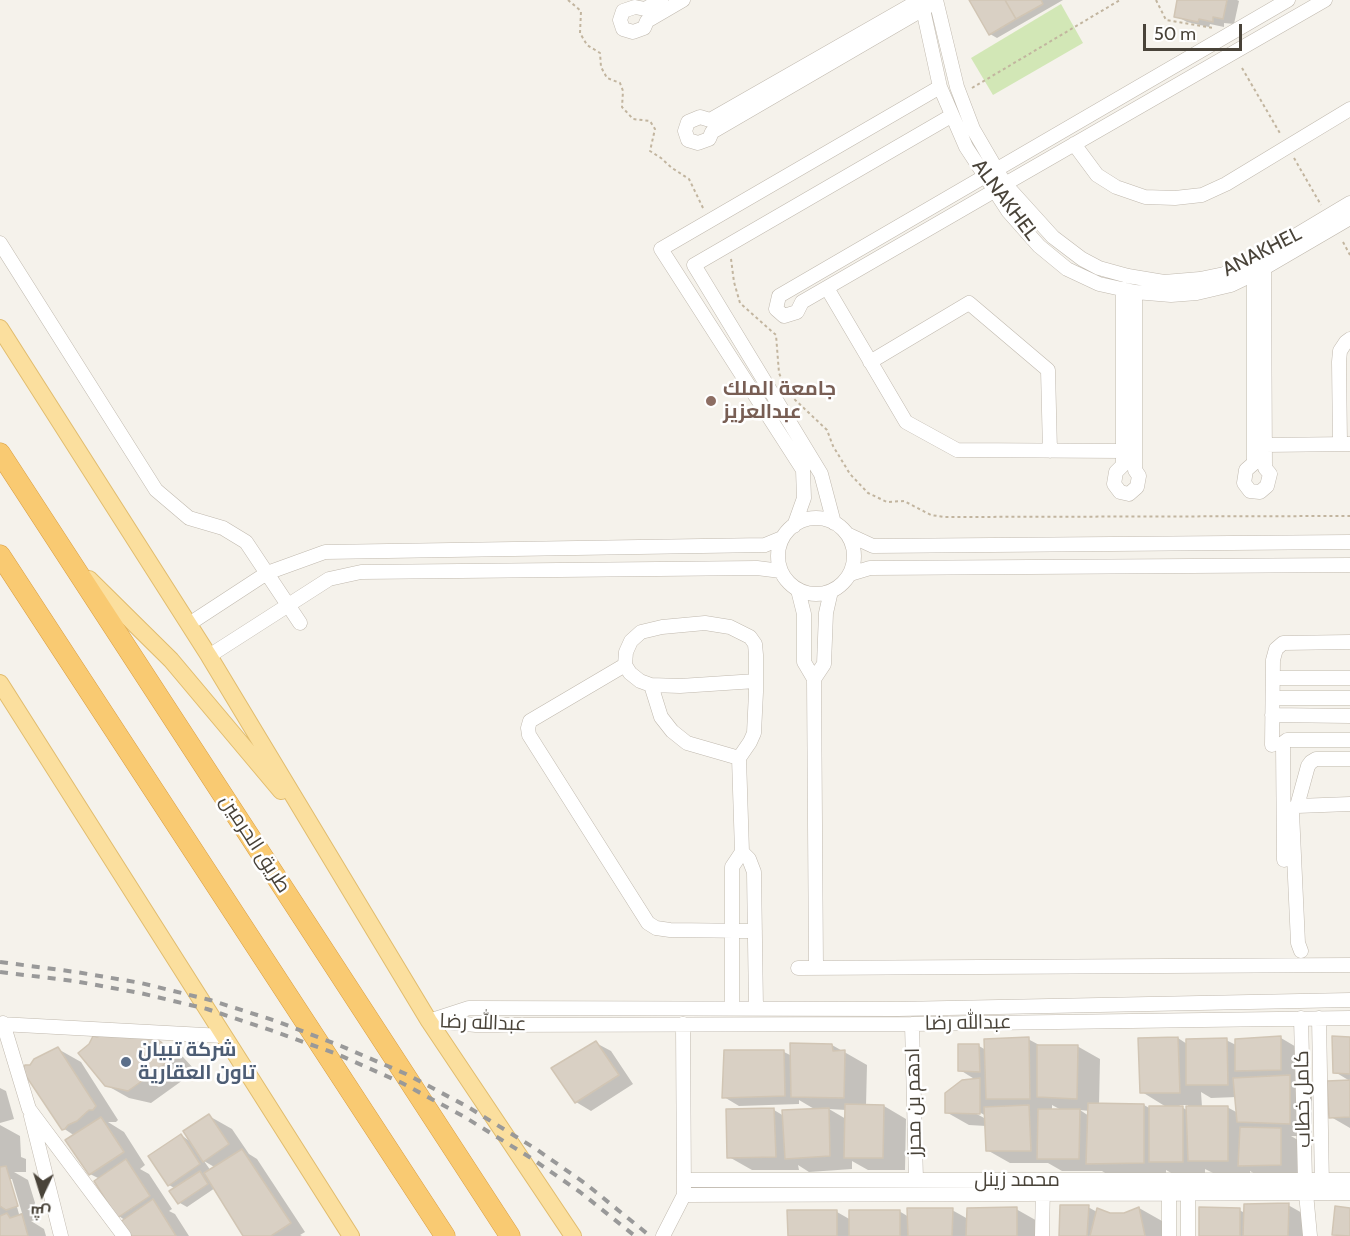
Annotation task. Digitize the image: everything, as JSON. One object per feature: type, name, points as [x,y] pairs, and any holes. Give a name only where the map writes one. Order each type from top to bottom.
[{"type":"highway","name":"طريق الحرمين","points":[[0,453],[510,1236]]},
{"type":"highway","points":[[0,555],[445,1236]]},
{"type":"main road","points":[[0,328],[209,656],[429,1021],[573,1236]]},
{"type":"main road","points":[[71,562],[171,660],[313,828]]},
{"type":"main road","points":[[0,683],[351,1236]]},
{"type":"main road","points":[[336,1212],[357,1236]]},
{"type":"street","points":[[661,0],[645,9],[635,7],[623,11],[620,20],[623,29],[633,32],[644,28],[647,21],[684,0]]},
{"type":"street","points":[[922,3],[712,132],[709,139],[698,143],[688,140],[685,131],[688,122],[700,117],[710,120],[922,3],[937,0],[957,87],[991,174]]},
{"type":"street","points":[[1288,0],[779,296],[776,309],[784,316],[797,312],[802,302],[1325,0]]},
{"type":"street","name":"ALNAKHEL","points":[[922,3],[940,87],[966,147],[991,174],[1008,210],[1039,246],[1067,269],[1099,284],[1129,291],[1171,295],[1197,293],[1231,285],[1350,218]]},
{"type":"street","points":[[189,624],[267,573],[325,552],[765,545],[782,538],[794,525],[804,498],[803,470],[661,249],[940,87]]},
{"type":"street","points":[[1074,144],[1097,175],[1116,188],[1145,197],[1175,198],[1202,195],[1226,184],[1350,109]]},
{"type":"street","points":[[834,523],[821,474],[694,265],[951,116]]},
{"type":"street","name":"ANAKHEL","points":[[999,187],[1053,237],[1082,259],[1099,268],[1164,282],[1224,274],[1253,261],[1350,203]]},
{"type":"street","points":[[0,243],[156,489],[189,518],[223,528],[246,542],[300,623]]},
{"type":"street","points":[[1259,271],[1265,468],[1270,474],[1267,486],[1260,492],[1250,491],[1244,483],[1246,471],[1254,464],[1259,271]]},
{"type":"street","points":[[827,288],[906,422],[957,450],[1123,451]]},
{"type":"street","points":[[1129,291],[1135,470],[1139,476],[1137,487],[1129,494],[1120,492],[1114,484],[1116,472],[1123,465],[1129,291]]},
{"type":"street","points":[[870,362],[969,303],[1048,370],[1050,451]]},
{"type":"street","points":[[1265,445],[1345,444],[1339,362],[1340,351],[1350,339]]},
{"type":"street","points":[[794,525],[818,518],[834,523],[847,534],[873,546],[1350,542]]},
{"type":"street","points":[[782,538],[778,555],[781,571],[791,585],[798,590],[815,594],[831,591],[845,581],[850,574],[854,549],[847,534]]},
{"type":"street","points":[[850,574],[870,568],[1350,565]]},
{"type":"street","points":[[209,656],[329,579],[361,572],[757,568],[781,571]]},
{"type":"street","points":[[798,590],[804,614],[804,662],[814,679],[816,968]]},
{"type":"street","points":[[814,679],[824,664],[826,613],[831,591]]},
{"type":"street","points":[[732,1008],[732,867],[742,852],[739,758],[754,733],[756,681],[755,644],[750,637],[729,627],[705,623],[662,627],[641,632],[631,641],[626,652],[625,665],[630,673],[640,681],[651,685],[680,686],[756,681]]},
{"type":"street","points":[[1272,745],[1273,660],[1276,649],[1283,643],[1350,642]]},
{"type":"street","points":[[625,665],[530,721],[529,735],[648,923],[656,928],[670,930],[755,931]]},
{"type":"street","points":[[1273,678],[1350,678]]},
{"type":"street","points":[[651,685],[661,717],[672,731],[687,743],[739,758]]},
{"type":"street","points":[[1273,698],[1350,698]]},
{"type":"street","points":[[1272,715],[1350,716]]},
{"type":"street","points":[[1284,860],[1282,747],[1287,740],[1350,740]]},
{"type":"street","points":[[1316,740],[1316,759]]},
{"type":"street","points":[[1298,806],[1308,766],[1316,759],[1350,759]]},
{"type":"street","points":[[1301,951],[1298,943],[1292,813],[1298,806],[1350,804]]},
{"type":"street","points":[[742,852],[749,859],[754,872],[756,1008]]},
{"type":"street","points":[[798,968],[1350,965]]},
{"type":"street","name":"عبدالله رضا","points":[[429,1021],[470,1008],[910,1009],[1350,1000]]},
{"type":"street","name":"كامل خطاب","points":[[1301,1018],[1306,1186],[1310,1236]]},
{"type":"street","name":"كامل خطاب","points":[[1319,1018],[1322,1187]]},
{"type":"street","name":"عبدالله رضا","points":[[429,1021],[476,1025],[912,1024],[1350,1018]]},
{"type":"street","points":[[61,1236],[28,1107],[2,1023],[223,1036]]},
{"type":"street","points":[[663,1236],[684,1196],[682,1024]]},
{"type":"street","name":"ادهم بن محرز","points":[[912,1024],[916,1180]]},
{"type":"street","points":[[28,1107],[124,1236]]},
{"type":"street","name":"محمد زينل","points":[[684,1180],[916,1180],[1169,1194],[1306,1186]]},
{"type":"street","name":"محمد زينل","points":[[1322,1187],[1350,1180]]},
{"type":"street","name":"محمد زينل","points":[[684,1196],[1043,1187],[1306,1186],[1350,1193]]},
{"type":"street","points":[[1042,1236],[1043,1187]]},
{"type":"street","points":[[1169,1194],[1169,1236]]},
{"type":"street","points":[[1188,1194],[1188,1236]]},
{"type":"path","points":[[969,89],[1120,0]]},
{"type":"path","points":[[1156,0],[1166,20],[1220,29]]},
{"type":"path","points":[[1343,242],[1350,255]]},
{"type":"green space","points":[[1061,4],[1083,43],[993,95],[971,58]]},
{"type":"building","points":[[969,0],[1005,0],[1016,19],[989,35]]},
{"type":"building","points":[[1005,0],[1041,0],[1043,4],[1016,19]]},
{"type":"building","points":[[1177,0],[1227,0],[1223,19],[1213,17],[1213,22],[1199,19],[1198,22],[1174,17]]},
{"type":"building","name":"شركة تبيان تاون العقارية","points":[[146,1032],[161,1042],[173,1056],[128,1091],[105,1086],[78,1053],[89,1044],[93,1036]]},
{"type":"building","points":[[1281,1036],[1281,1070],[1235,1071],[1235,1039]]},
{"type":"building","points":[[1332,1036],[1350,1037],[1350,1074],[1333,1073]]},
{"type":"building","points":[[1029,1037],[1030,1099],[986,1099],[984,1039]]},
{"type":"building","points":[[1178,1037],[1180,1093],[1140,1093],[1138,1038]]},
{"type":"building","points":[[1227,1038],[1228,1085],[1186,1085],[1186,1039]]},
{"type":"building","points":[[596,1041],[619,1075],[575,1103],[551,1068]]},
{"type":"building","points":[[790,1043],[832,1044],[833,1051],[845,1050],[844,1098],[791,1097]]},
{"type":"building","points":[[958,1044],[979,1044],[980,1072],[958,1071]]},
{"type":"building","points":[[1037,1045],[1078,1045],[1077,1099],[1037,1097]]},
{"type":"building","points":[[58,1047],[96,1106],[62,1130],[22,1070],[34,1059]]},
{"type":"building","points":[[724,1050],[784,1050],[785,1096],[722,1098]]},
{"type":"building","points":[[1290,1075],[1290,1124],[1237,1122],[1233,1078]]},
{"type":"building","points":[[980,1078],[980,1114],[945,1113],[945,1093],[962,1080]]},
{"type":"building","points":[[1350,1080],[1350,1117],[1329,1118],[1327,1081]]},
{"type":"building","points":[[1088,1103],[1144,1104],[1144,1163],[1086,1164]]},
{"type":"building","points":[[845,1104],[884,1105],[883,1158],[844,1158]]},
{"type":"building","points":[[1029,1105],[1031,1151],[986,1151],[984,1107]]},
{"type":"building","points":[[1149,1106],[1183,1106],[1183,1162],[1149,1162]]},
{"type":"building","points":[[1186,1106],[1228,1106],[1228,1161],[1188,1161]]},
{"type":"building","points":[[774,1108],[776,1157],[727,1158],[726,1109]]},
{"type":"building","points":[[829,1108],[830,1156],[785,1159],[782,1110]]},
{"type":"building","points":[[1038,1109],[1080,1109],[1079,1159],[1037,1159]]},
{"type":"building","points":[[209,1114],[229,1144],[203,1162],[183,1131]]},
{"type":"building","points":[[101,1117],[124,1152],[89,1175],[65,1140]]},
{"type":"building","points":[[1240,1127],[1281,1128],[1281,1165],[1238,1166]]},
{"type":"building","points":[[181,1134],[200,1164],[168,1186],[148,1156]]},
{"type":"building","points":[[242,1149],[291,1223],[271,1236],[243,1236],[204,1173]]},
{"type":"building","points":[[126,1159],[150,1196],[117,1218],[94,1181]]},
{"type":"building","points":[[6,1166],[18,1206],[6,1210],[0,1206],[0,1167]]},
{"type":"building","points":[[200,1171],[208,1184],[178,1204],[169,1191]]},
{"type":"building","points":[[153,1199],[176,1236],[130,1236],[120,1222]]},
{"type":"building","points":[[1289,1203],[1288,1236],[1243,1236],[1244,1204]]},
{"type":"building","points":[[1060,1205],[1089,1205],[1087,1236],[1059,1236]]},
{"type":"building","points":[[1335,1206],[1350,1208],[1350,1236],[1332,1235]]},
{"type":"building","points":[[1017,1207],[1017,1236],[966,1236],[967,1208]]},
{"type":"building","points":[[1139,1207],[1145,1236],[1090,1236],[1097,1208],[1110,1213],[1124,1213]]},
{"type":"building","points":[[1199,1207],[1240,1208],[1240,1236],[1199,1236]]},
{"type":"building","points":[[907,1208],[953,1208],[952,1236],[908,1236]]},
{"type":"building","points":[[787,1210],[837,1210],[837,1236],[788,1236]]},
{"type":"building","points":[[849,1210],[900,1210],[900,1236],[849,1236]]},
{"type":"building","points":[[7,1213],[10,1218],[22,1214],[28,1236],[0,1236],[0,1216]]},
{"type":"railway","points":[[0,962],[141,983],[210,1000],[276,1021],[341,1046],[406,1074],[468,1107],[536,1149],[586,1184],[650,1236]]},
{"type":"railway","points":[[0,972],[74,981],[140,993],[207,1009],[337,1054],[402,1083],[463,1116],[531,1158],[580,1192],[635,1236]]},
{"type":"place","name":"جامعة الملك عبدالعزيز","points":[[711,401]]},
{"type":"place","name":"شركة تبيان تاون العقارية","points":[[126,1062]]}]
